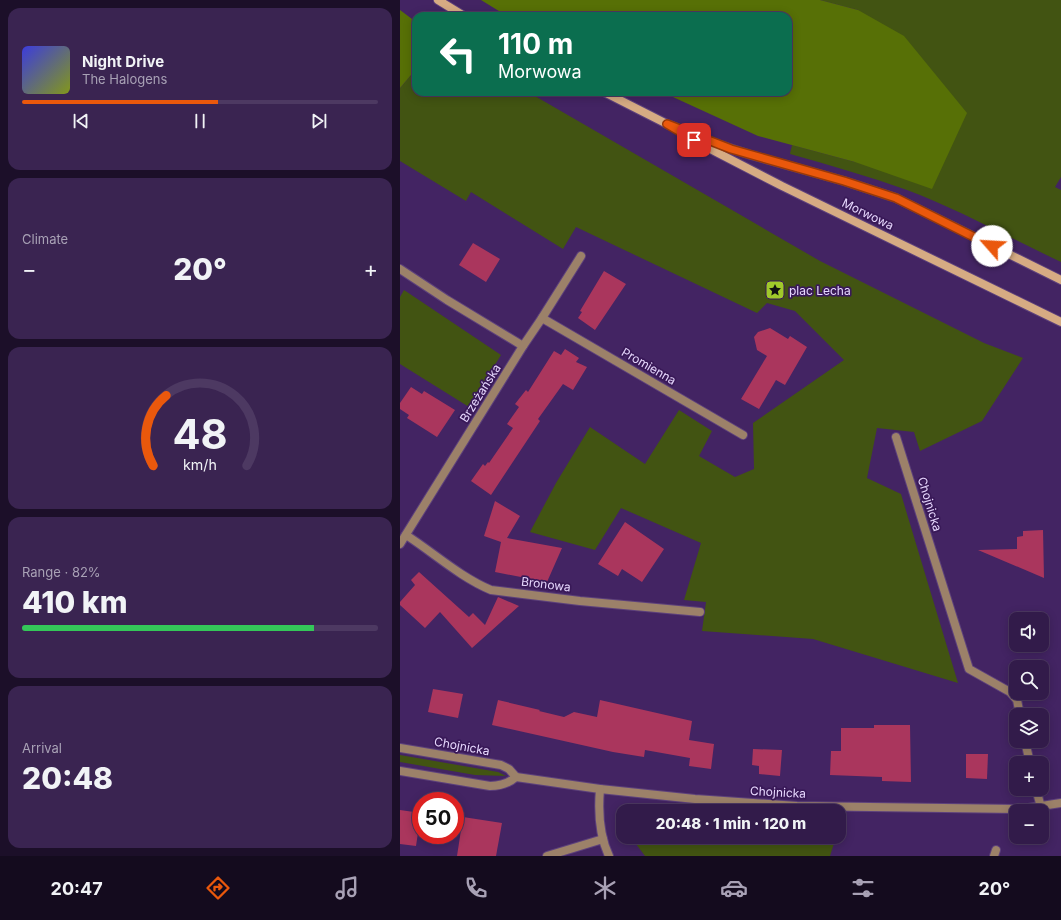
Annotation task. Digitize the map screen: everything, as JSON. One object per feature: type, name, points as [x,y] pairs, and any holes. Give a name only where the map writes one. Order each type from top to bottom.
[{"type":"main road","points":[[438,0],[458,12]]},
{"type":"main road","name":"Morwowa","points":[[612,96],[782,186],[1061,322]]},
{"type":"main road","name":"Morwowa","points":[[667,124],[731,149],[844,181],[896,198],[1061,280]]},
{"type":"street","name":"Brzeżańska","points":[[400,544],[523,346],[581,256]]},
{"type":"street","points":[[400,269],[447,300],[523,346]]},
{"type":"street","name":"Promienna","points":[[542,318],[743,435]]},
{"type":"street","name":"Chojnicka","points":[[896,437],[969,669],[1010,692],[1017,700],[1019,708]]},
{"type":"street","name":"Bronowa","points":[[406,535],[466,576],[491,590],[580,601],[700,612]]},
{"type":"street","name":"Chojnicka","points":[[400,748],[501,765],[516,777],[600,789],[797,806],[1009,809]]},
{"type":"street","points":[[400,770],[490,786],[498,786],[516,777]]},
{"type":"street","points":[[600,789],[599,812],[603,839],[609,856]]},
{"type":"street","name":"Chojnicka","points":[[1049,805],[1061,803]]},
{"type":"street","points":[[547,856],[603,839]]},
{"type":"green space","points":[[481,0],[820,0],[858,10],[904,36],[967,113],[932,189],[855,162],[758,136],[671,96],[792,96],[792,12],[500,12]]},
{"type":"green space","points":[[820,0],[1061,0],[1061,177],[1055,187],[1061,190],[1061,262],[966,215],[907,190],[790,154],[792,145],[855,162],[858,10]]},
{"type":"green space","points":[[400,10],[412,19],[412,74],[400,88]]},
{"type":"green space","points":[[412,74],[412,96],[535,96],[820,261],[984,343],[1023,358],[982,421],[920,451],[914,432],[877,428],[867,478],[901,494],[958,683],[813,639],[702,631],[706,602],[684,600],[701,543],[621,508],[595,550],[530,532],[556,483],[590,427],[645,464],[679,410],[712,431],[699,456],[735,477],[754,469],[753,423],[844,360],[795,311],[767,303],[757,313],[576,227],[563,249],[471,192],[466,201],[400,161],[400,88]]},
{"type":"green space","points":[[404,290],[501,355],[469,407],[400,364],[400,297]]},
{"type":"green space","points":[[400,755],[498,772],[506,776],[475,775],[400,762]]},
{"type":"green space","points":[[636,844],[834,844],[830,856],[645,856]]},
{"type":"building","points":[[473,243],[500,259],[486,282],[459,265]]},
{"type":"building","points":[[604,271],[626,284],[595,330],[578,318],[582,312],[580,311]]},
{"type":"building","points":[[770,328],[788,339],[790,336],[807,347],[785,385],[776,380],[759,409],[741,399],[767,356],[757,350],[754,337],[758,332]]},
{"type":"building","points":[[565,349],[579,358],[576,362],[587,367],[573,390],[563,384],[538,419],[540,421],[491,495],[471,481],[483,464],[485,466],[488,462],[489,463],[513,428],[507,424],[519,407],[515,404],[526,390],[528,392],[554,351],[561,355]]},
{"type":"building","points":[[411,387],[422,394],[424,391],[455,410],[437,437],[407,418],[409,415],[400,409],[400,403]]},
{"type":"building","points":[[495,501],[520,516],[507,538],[562,548],[547,582],[495,572],[501,542],[484,536]]},
{"type":"building","points":[[625,522],[664,549],[642,582],[622,569],[618,576],[598,564]]},
{"type":"building","points":[[1043,530],[1044,578],[978,550],[1017,549],[1017,537],[1023,536],[1023,531]]},
{"type":"building","points":[[419,572],[469,617],[473,613],[485,625],[498,597],[519,606],[472,648],[440,612],[425,628],[400,605],[400,602],[415,585],[411,580]]},
{"type":"building","points":[[433,689],[463,694],[458,718],[428,712]]},
{"type":"building","points":[[498,700],[564,717],[574,712],[597,717],[600,700],[692,721],[689,740],[714,744],[711,769],[689,766],[690,758],[645,750],[644,757],[613,752],[492,725]]},
{"type":"building","points":[[874,725],[910,725],[911,782],[882,781],[882,777],[830,775],[831,751],[841,751],[841,728],[874,728]]},
{"type":"building","points":[[753,749],[782,750],[780,776],[759,774],[759,766],[752,765]]},
{"type":"building","points":[[966,754],[988,754],[987,779],[966,778]]},
{"type":"building","points":[[400,810],[412,812],[412,844],[416,844],[416,846],[400,844]]},
{"type":"building","points":[[464,817],[502,823],[496,856],[457,856],[459,844],[464,844]]},
{"type":"place","name":"plac Lecha","points":[[775,290]]},
{"type":"route","points":[[694,140],[678,132],[667,124],[731,149],[844,181],[896,198],[992,246]]}]
